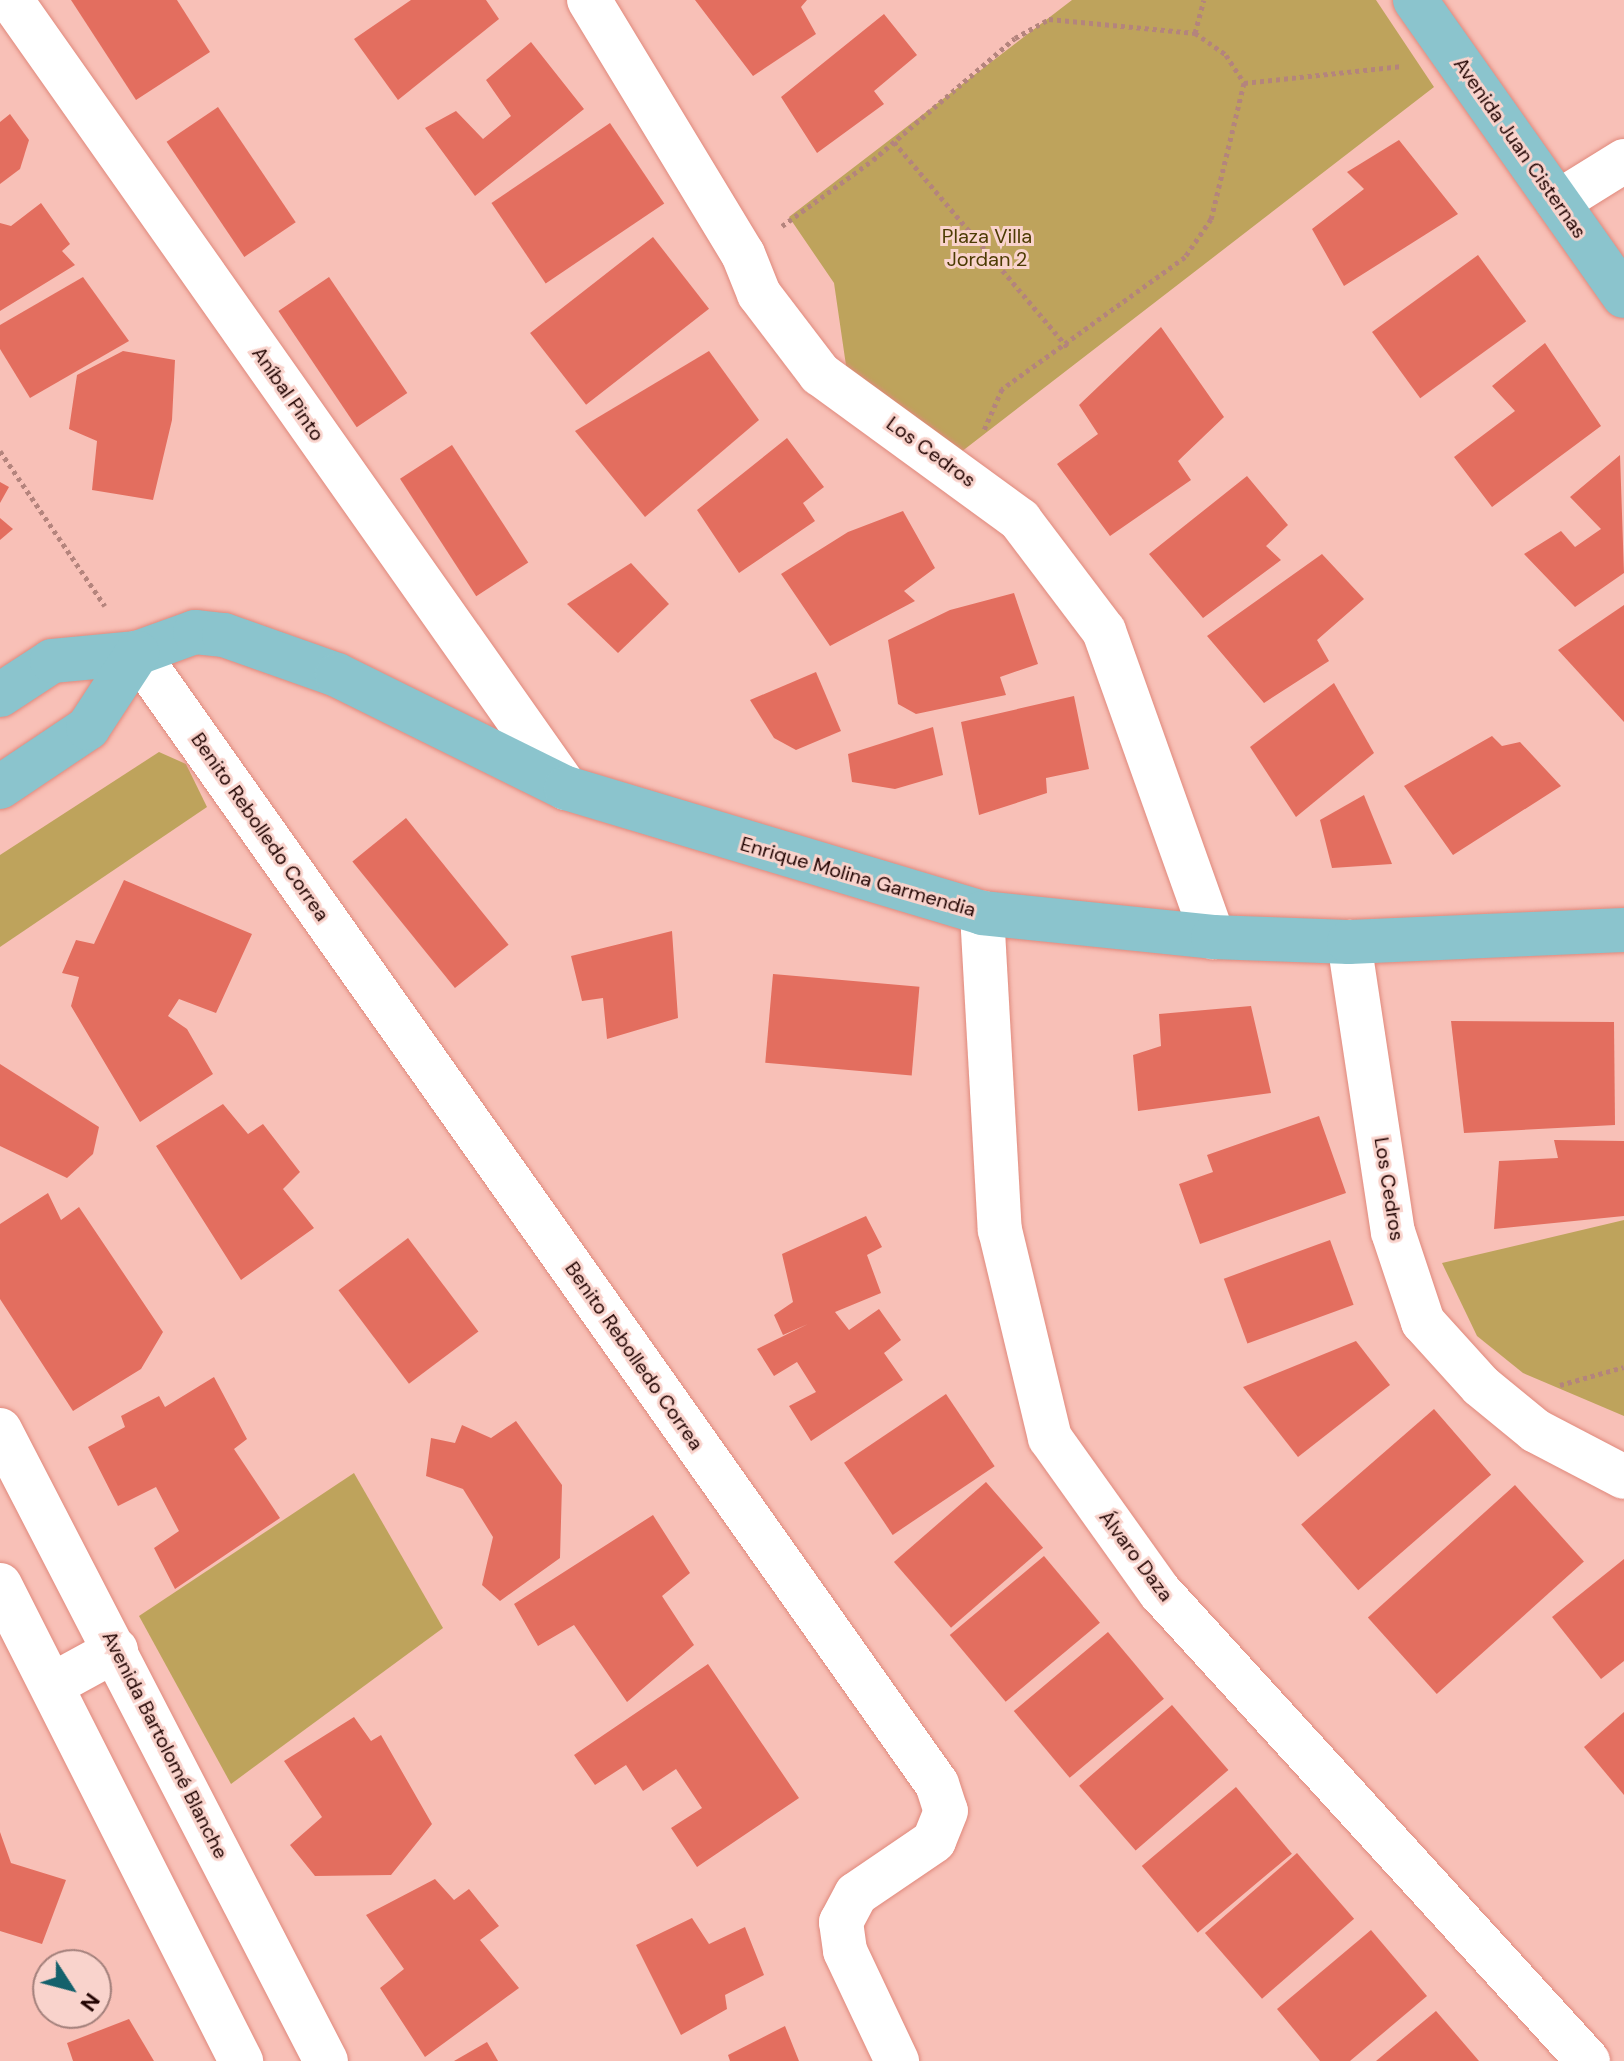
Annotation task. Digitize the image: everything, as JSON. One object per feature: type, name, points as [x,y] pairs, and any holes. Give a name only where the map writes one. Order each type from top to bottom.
[{"type":"main road","name":"Avenida Juan Cisternas","points":[[1415,0],[1624,296]]},
{"type":"main road","name":"Enrique Molina Garmendia","points":[[0,695],[52,661],[137,653],[195,632],[224,635],[337,675],[566,788],[982,913],[1213,937],[1349,942],[1624,930]]},
{"type":"main road","points":[[0,787],[88,728],[137,653]]},
{"type":"street","name":"Aníbal Pinto","points":[[11,0],[566,788]]},
{"type":"street","name":"Los Cedros","points":[[589,0],[743,254],[759,294],[820,374],[965,475],[1020,520],[1104,631],[1213,937]]},
{"type":"street","points":[[1558,202],[1624,161]]},
{"type":"street","name":"Benito Rebolledo Correa","points":[[137,653],[937,1784],[946,1811],[934,1841],[856,1894],[841,1922],[845,1951],[897,2061]]},
{"type":"street","name":"Álvaro Daza","points":[[982,913],[1000,1230],[1050,1438],[1160,1592],[1588,2061]]},
{"type":"street","name":"Los Cedros","points":[[1349,942],[1393,1232],[1423,1322],[1481,1386],[1536,1431],[1624,1477]]},
{"type":"street","name":"Avenida Bartolomé Blanche","points":[[0,1430],[326,2061]]},
{"type":"street","points":[[0,1585],[241,2061]]},
{"type":"street","points":[[52,1685],[116,1650]]},
{"type":"path","points":[[1195,33],[1204,0]]},
{"type":"path","points":[[743,254],[894,142],[1015,38],[1049,19],[1195,33],[1226,55],[1244,83],[1211,219],[1185,257],[1068,348],[1002,389],[965,475]]},
{"type":"path","points":[[1244,83],[1459,60]]},
{"type":"path","points":[[894,142],[1068,348]]},
{"type":"path","points":[[0,451],[137,653]]},
{"type":"green space","name":"Plaza Villa Jordan 2","points":[[1072,0],[1376,0],[1434,87],[952,459],[849,386],[834,283],[789,217]]},
{"type":"green space","points":[[159,752],[186,764],[207,807],[0,947],[0,855]]},
{"type":"green space","points":[[1624,1220],[1624,1416],[1523,1373],[1477,1336],[1442,1263]]},
{"type":"green space","points":[[354,1473],[443,1628],[231,1784],[139,1616]]},
{"type":"building","points":[[71,0],[177,0],[210,52],[136,100]]},
{"type":"building","points":[[411,0],[486,0],[499,19],[398,100],[354,39]]},
{"type":"building","points":[[695,0],[807,0],[801,7],[816,34],[753,76]]},
{"type":"building","points":[[884,14],[917,55],[874,91],[884,104],[817,153],[781,97]]},
{"type":"building","points":[[531,42],[584,109],[475,196],[425,128],[456,111],[483,139],[511,116],[486,80]]},
{"type":"building","points":[[218,107],[296,222],[244,257],[167,142]]},
{"type":"building","points":[[10,114],[29,140],[20,169],[0,184],[0,122]]},
{"type":"building","points":[[610,123],[664,203],[546,283],[491,203]]},
{"type":"building","points":[[1399,140],[1458,214],[1344,286],[1312,229],[1364,189],[1347,172]]},
{"type":"building","points":[[41,203],[70,244],[62,251],[75,265],[0,311],[0,223],[11,226]]},
{"type":"building","points":[[653,237],[709,309],[586,405],[530,333]]},
{"type":"building","points":[[1478,255],[1526,321],[1420,398],[1372,332]]},
{"type":"building","points":[[83,277],[129,341],[30,398],[0,349],[0,325]]},
{"type":"building","points":[[329,277],[407,393],[357,427],[278,311]]},
{"type":"building","points":[[1161,327],[1224,417],[1178,461],[1191,480],[1110,536],[1057,464],[1098,434],[1079,405]]},
{"type":"building","points":[[1545,343],[1601,426],[1492,507],[1454,457],[1515,411],[1492,386]]},
{"type":"building","points":[[123,351],[175,360],[172,420],[153,500],[92,490],[97,441],[69,429],[77,375]]},
{"type":"building","points":[[709,351],[759,420],[645,517],[575,431]]},
{"type":"building","points":[[787,438],[824,487],[803,503],[815,521],[739,573],[697,510]]},
{"type":"building","points":[[452,445],[528,562],[476,596],[400,479]]},
{"type":"building","points":[[1620,455],[1624,573],[1575,607],[1524,554],[1561,531],[1575,547],[1601,529],[1570,497]]},
{"type":"building","points":[[1247,476],[1288,525],[1266,546],[1281,560],[1203,618],[1149,554]]},
{"type":"building","points":[[0,482],[9,487],[0,503]]},
{"type":"building","points":[[903,511],[935,568],[904,591],[915,601],[830,646],[781,574],[848,532]]},
{"type":"building","points":[[0,518],[13,529],[0,540]]},
{"type":"building","points":[[1322,554],[1364,599],[1317,640],[1329,661],[1264,703],[1207,636]]},
{"type":"building","points":[[631,563],[669,604],[618,653],[567,604]]},
{"type":"building","points":[[1014,593],[1038,664],[1000,677],[1006,695],[916,714],[898,704],[888,640],[950,610]]},
{"type":"building","points":[[1624,605],[1624,722],[1558,650]]},
{"type":"building","points":[[816,672],[841,731],[796,750],[774,738],[750,700]]},
{"type":"building","points":[[1334,683],[1374,753],[1296,817],[1250,747]]},
{"type":"building","points":[[1074,696],[1089,769],[1046,778],[1047,793],[979,815],[961,722]]},
{"type":"building","points":[[933,727],[943,775],[895,789],[852,782],[848,754]]},
{"type":"building","points":[[1492,736],[1502,746],[1520,742],[1561,786],[1453,855],[1404,786]]},
{"type":"building","points":[[1364,795],[1392,864],[1332,868],[1320,820]]},
{"type":"building","points":[[406,818],[509,945],[455,988],[352,861]]},
{"type":"building","points":[[124,880],[252,934],[216,1013],[179,999],[168,1016],[187,1029],[213,1074],[140,1122],[71,1006],[79,977],[62,973],[76,940],[94,944]]},
{"type":"building","points":[[672,931],[678,1018],[607,1039],[603,998],[582,1001],[571,956]]},
{"type":"building","points":[[773,974],[919,987],[912,1075],[765,1063]]},
{"type":"building","points":[[1251,1006],[1271,1093],[1138,1111],[1133,1055],[1161,1046],[1159,1014]]},
{"type":"building","points":[[1451,1021],[1614,1022],[1615,1125],[1464,1133]]},
{"type":"building","points":[[0,1064],[99,1127],[93,1154],[67,1178],[0,1146]]},
{"type":"building","points":[[223,1104],[248,1134],[263,1124],[300,1172],[283,1189],[314,1228],[241,1280],[156,1146]]},
{"type":"building","points":[[1319,1116],[1346,1193],[1200,1244],[1179,1184],[1213,1172],[1207,1155]]},
{"type":"building","points":[[1554,1140],[1624,1141],[1624,1216],[1494,1229],[1499,1161],[1558,1158]]},
{"type":"building","points":[[48,1193],[61,1220],[79,1207],[163,1332],[141,1369],[73,1411],[0,1299],[0,1224]]},
{"type":"building","points":[[866,1216],[882,1247],[867,1255],[881,1293],[835,1312],[849,1330],[879,1309],[901,1340],[884,1353],[903,1380],[811,1441],[789,1406],[816,1392],[797,1362],[774,1376],[757,1349],[808,1324],[783,1335],[774,1315],[793,1302],[782,1254]]},
{"type":"building","points":[[408,1238],[478,1331],[409,1384],[339,1290]]},
{"type":"building","points":[[1330,1240],[1354,1305],[1247,1343],[1224,1279]]},
{"type":"building","points":[[1356,1341],[1390,1385],[1298,1457],[1243,1387]]},
{"type":"building","points":[[214,1377],[247,1439],[234,1449],[280,1518],[175,1589],[154,1548],[179,1531],[156,1487],[118,1506],[88,1447],[125,1427],[121,1416],[159,1396],[165,1407]]},
{"type":"building","points":[[946,1394],[995,1466],[893,1535],[844,1463]]},
{"type":"building","points":[[1434,1409],[1491,1475],[1358,1590],[1301,1524]]},
{"type":"building","points":[[516,1421],[562,1485],[560,1558],[500,1601],[482,1585],[493,1537],[463,1489],[426,1476],[431,1438],[455,1443],[462,1425],[491,1438]]},
{"type":"building","points":[[986,1482],[1043,1548],[951,1628],[894,1562]]},
{"type":"building","points":[[1515,1485],[1584,1562],[1437,1694],[1368,1617]]},
{"type":"building","points":[[653,1515],[690,1573],[662,1596],[694,1645],[627,1702],[574,1625],[538,1646],[514,1604]]},
{"type":"building","points":[[1044,1556],[1100,1623],[1006,1702],[950,1635]]},
{"type":"building","points":[[1624,1559],[1624,1661],[1601,1679],[1552,1617]]},
{"type":"building","points":[[1108,1632],[1164,1699],[1070,1778],[1014,1711]]},
{"type":"building","points":[[708,1664],[799,1798],[697,1867],[671,1828],[702,1808],[676,1769],[643,1791],[626,1765],[595,1785],[574,1755]]},
{"type":"building","points":[[1172,1705],[1228,1770],[1136,1851],[1079,1786]]},
{"type":"building","points":[[1624,1712],[1624,1795],[1584,1747]]},
{"type":"building","points":[[354,1717],[371,1741],[381,1735],[432,1824],[391,1875],[315,1876],[290,1845],[322,1817],[284,1761]]},
{"type":"building","points":[[1236,1787],[1292,1854],[1198,1933],[1142,1866]]},
{"type":"building","points":[[0,1832],[11,1863],[66,1880],[42,1944],[0,1931]]},
{"type":"building","points":[[1297,1853],[1354,1919],[1262,1999],[1205,1933]]},
{"type":"building","points":[[435,1879],[454,1900],[469,1889],[499,1926],[480,1940],[519,1988],[425,2057],[380,1988],[404,1969],[366,1915]]},
{"type":"building","points":[[692,1918],[709,1944],[745,1927],[764,1975],[725,1995],[727,2009],[681,2035],[636,1945]]},
{"type":"building","points":[[1371,1930],[1427,1996],[1350,2061],[1320,2061],[1277,2009]]},
{"type":"building","points":[[1436,2011],[1479,2061],[1376,2061]]},
{"type":"building","points":[[129,2019],[154,2061],[73,2061],[67,2043],[103,2029],[112,2029],[112,2026]]},
{"type":"building","points":[[785,2026],[799,2061],[730,2061],[728,2055]]},
{"type":"building","points":[[487,2042],[498,2061],[454,2061]]}]
